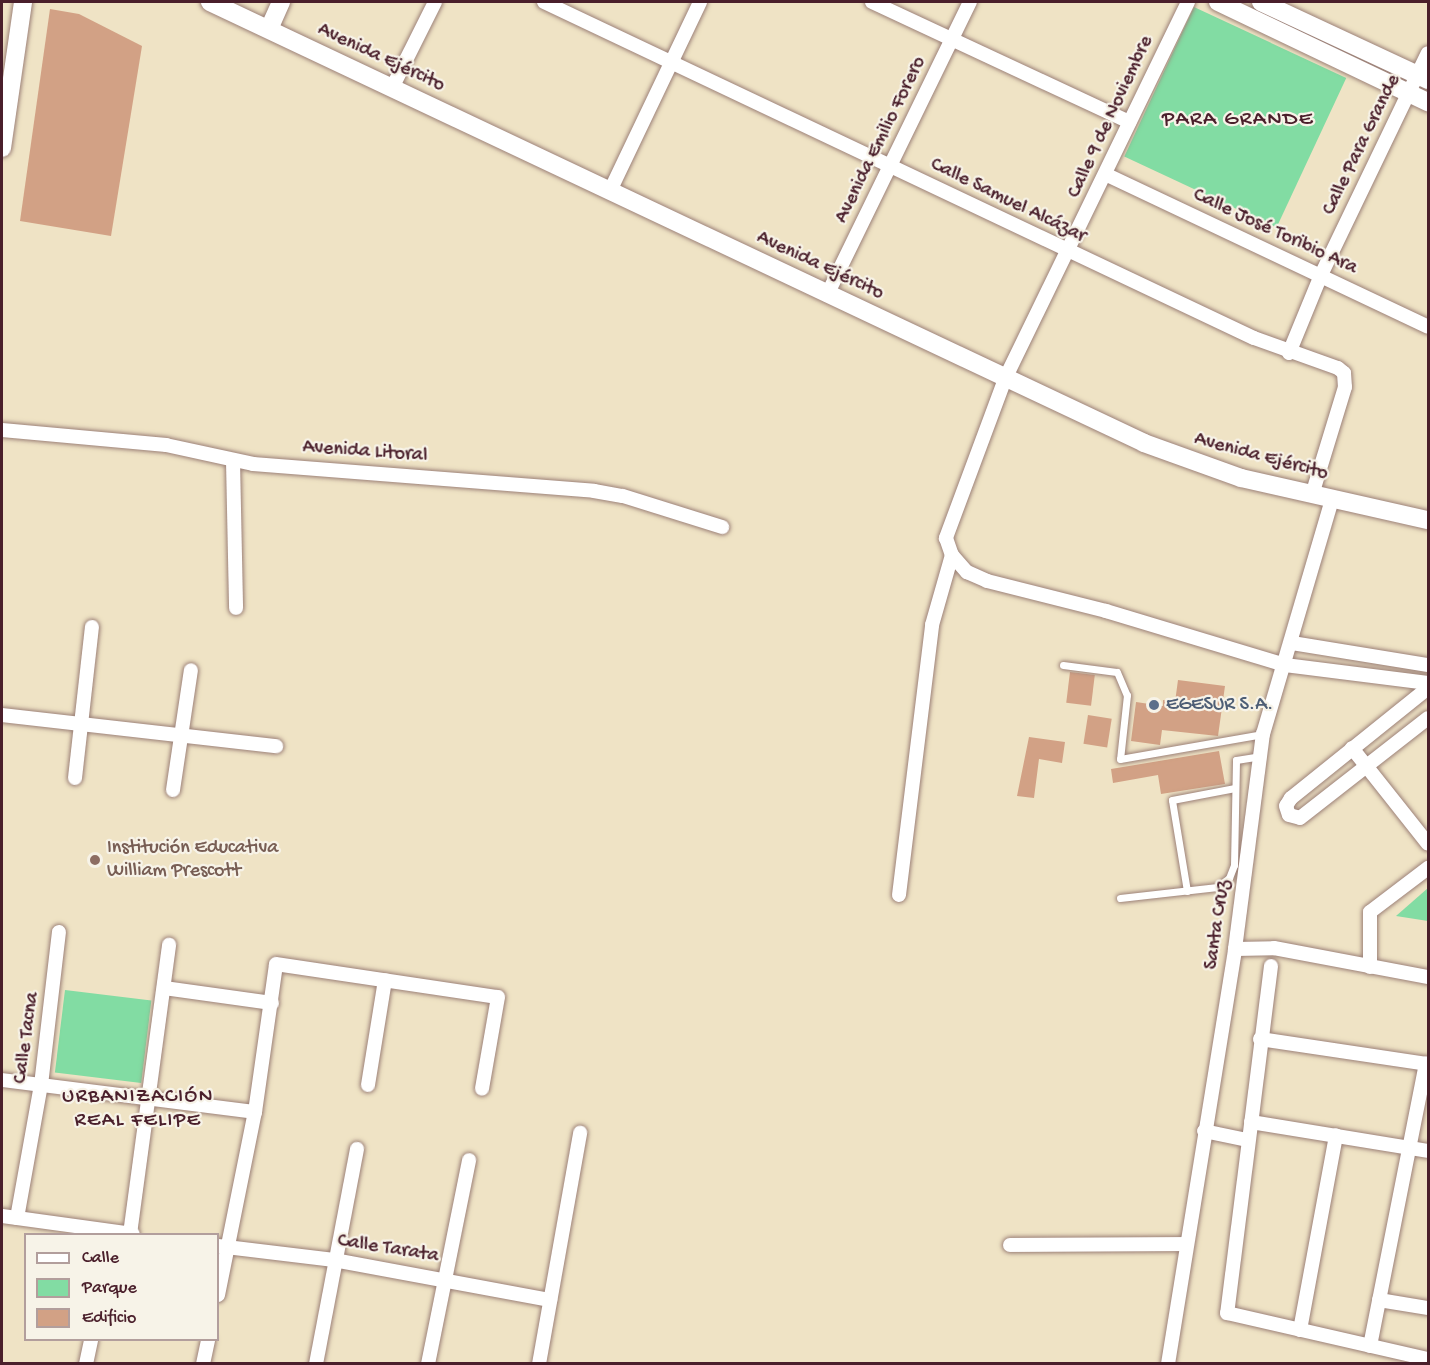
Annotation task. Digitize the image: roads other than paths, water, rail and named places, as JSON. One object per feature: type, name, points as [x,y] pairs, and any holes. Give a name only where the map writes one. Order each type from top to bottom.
[{"type":"main road","points":[[2,148],[5,95],[23,2]]},
{"type":"main road","name":"Avenida Ejército","points":[[210,2],[1005,379],[1193,464],[1312,495],[1428,520]]},
{"type":"main road","points":[[269,29],[281,2]]},
{"type":"main road","points":[[1218,2],[1428,102]]},
{"type":"main road","points":[[1261,2],[1423,77]]},
{"type":"street","points":[[393,88],[435,2]]},
{"type":"street","name":"Calle Samuel Alcázar","points":[[544,2],[1068,252],[1289,353],[1338,368],[1346,380],[1312,495]]},
{"type":"street","points":[[610,191],[700,2]]},
{"type":"street","points":[[872,2],[1129,122]]},
{"type":"street","name":"Avenida Emilio Forero","points":[[827,295],[970,2]]},
{"type":"street","name":"Calle 9 de Noviembre","points":[[899,895],[932,625],[952,555],[946,538],[1005,379],[1188,2]]},
{"type":"street","name":"Calle Para Grande","points":[[1289,353],[1321,275],[1409,93],[1423,77],[1428,53]]},
{"type":"street","name":"Calle José Toribio Ara","points":[[1105,174],[1428,327]]},
{"type":"street","name":"Avenida Litoral","points":[[2,430],[166,445],[233,461],[594,491],[623,496],[722,527]]},
{"type":"street","points":[[233,461],[236,608]]},
{"type":"street","name":"Santa Cruz","points":[[1168,1364],[1185,1244],[1235,949],[1263,734],[1292,643],[1332,499]]},
{"type":"street","points":[[952,555],[967,572],[987,581],[1106,611],[1285,665],[1428,683]]},
{"type":"street","points":[[75,778],[92,627]]},
{"type":"street","points":[[1292,643],[1428,665]]},
{"type":"street","points":[[173,790],[191,670]]},
{"type":"street","points":[[1428,688],[1290,798],[1286,806],[1288,815],[1300,818],[1428,718]]},
{"type":"street","points":[[2,715],[83,722],[276,746]]},
{"type":"street","points":[[1352,748],[1428,844]]},
{"type":"street","points":[[1370,967],[1370,912],[1428,868]]},
{"type":"street","name":"Calle Tacna","points":[[6,1220],[41,1085],[59,933]]},
{"type":"street","points":[[131,1233],[169,945]]},
{"type":"street","points":[[1235,949],[1274,948],[1428,977]]},
{"type":"street","points":[[219,1283],[222,1247],[255,1112],[276,964],[498,996],[482,1089]]},
{"type":"street","points":[[1271,966],[1247,1140],[1227,1313],[1428,1359]]},
{"type":"street","points":[[368,1085],[385,981]]},
{"type":"street","points":[[164,988],[272,1003]]},
{"type":"street","points":[[1260,1039],[1427,1064],[1370,1346]]},
{"type":"street","points":[[2,1080],[255,1112]]},
{"type":"street","points":[[1251,1122],[1428,1150]]},
{"type":"street","points":[[1204,1131],[1247,1140]]},
{"type":"street","points":[[539,1364],[580,1133]]},
{"type":"street","points":[[1300,1330],[1336,1135]]},
{"type":"street","points":[[316,1364],[334,1260],[357,1149]]},
{"type":"street","points":[[428,1364],[443,1278],[469,1160]]},
{"type":"street","points":[[6,1220],[111,1233]]},
{"type":"street","points":[[1010,1245],[1185,1244]]},
{"type":"street","name":"Calle Tarata","points":[[222,1247],[334,1260],[443,1278],[550,1300]]},
{"type":"street","points":[[1379,1300],[1428,1308]]},
{"type":"street","points":[[86,1364],[91,1341]]},
{"type":"street","points":[[203,1364],[208,1341]]},
{"type":"lane","points":[[1063,665],[1117,672],[1127,695],[1120,759],[1263,734]]},
{"type":"lane","points":[[1120,898],[1217,887],[1229,878],[1234,865],[1236,760],[1260,756]]},
{"type":"lane","points":[[1187,891],[1172,800],[1235,788]]},
{"type":"place","name":"EGESUR S.A.","points":[[1154,705]]},
{"type":"place","name":"Institución Educativa William Prescott","points":[[95,860]]},
{"type":"district","name":"PARA GRANDE","points":[[1238,121]]},
{"type":"district","name":"URBANIZACIÓN REAL FELIPE","points":[[138,1110]]}]
